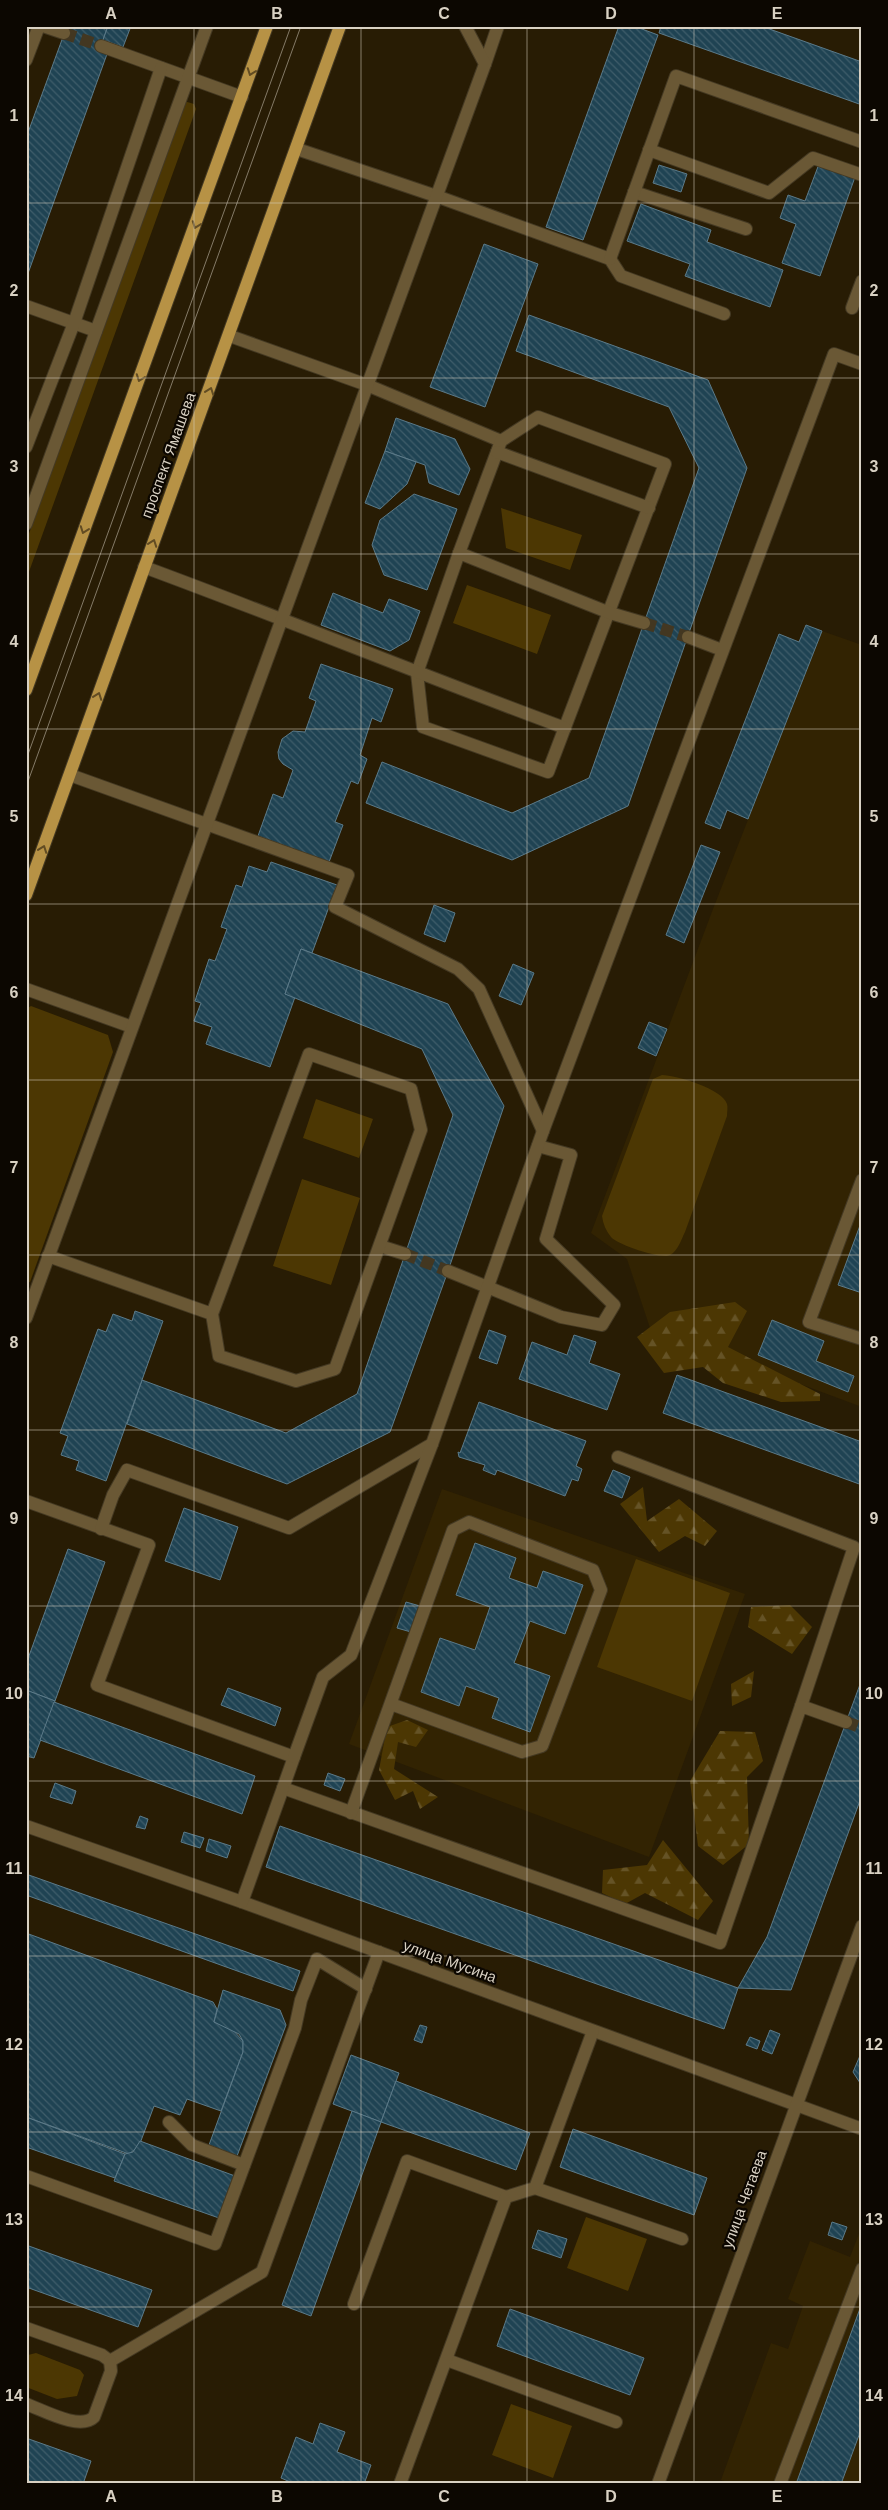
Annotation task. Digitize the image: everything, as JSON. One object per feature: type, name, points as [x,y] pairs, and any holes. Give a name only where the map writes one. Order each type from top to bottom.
[{"type":"main road","points":[[26,690],[267,26]]},
{"type":"main road","name":"проспект Ямашева","points":[[26,894],[230,336],[340,26]]},
{"type":"street","points":[[26,60],[41,26],[64,33]]},
{"type":"street","points":[[26,524],[207,26]]},
{"type":"street","points":[[465,26],[484,64]]},
{"type":"street","points":[[28,1310],[498,26]]},
{"type":"street","points":[[101,46],[242,97]]},
{"type":"street","points":[[26,447],[74,323],[161,68]]},
{"type":"street","points":[[610,259],[676,76],[862,142]]},
{"type":"street","points":[[297,149],[436,196],[610,259],[621,276],[724,314]]},
{"type":"street","points":[[649,150],[769,193],[813,158],[862,175]]},
{"type":"street","points":[[634,192],[746,229]]},
{"type":"street","points":[[852,308],[862,281]]},
{"type":"street","points":[[26,306],[96,332]]},
{"type":"street","points":[[230,336],[367,385],[499,446],[649,508]]},
{"type":"street","points":[[242,1902],[323,1677],[350,1655],[432,1444],[543,1131],[834,354],[862,364]]},
{"type":"street","points":[[538,417],[666,464],[649,508],[548,772],[423,727],[417,673],[499,446],[538,417]]},
{"type":"street","points":[[459,553],[610,614],[644,623]]},
{"type":"street","points":[[144,567],[282,618],[417,673],[565,728]]},
{"type":"street","points":[[688,637],[722,650]]},
{"type":"street","points":[[70,776],[348,875],[335,906],[458,969],[479,988],[543,1131]]},
{"type":"street","points":[[26,989],[132,1027]]},
{"type":"street","points":[[309,1054],[411,1089],[420,1130],[335,1369],[296,1381],[219,1356],[212,1314],[309,1054]]},
{"type":"street","points":[[448,1271],[489,1286],[561,1317],[602,1325],[614,1304],[546,1239],[571,1155],[538,1146]]},
{"type":"street","points":[[862,1180],[809,1322],[862,1340]]},
{"type":"street","points":[[380,1246],[405,1254]]},
{"type":"street","points":[[48,1256],[212,1314]]},
{"type":"street","points":[[101,1529],[113,1495],[127,1470],[289,1528],[432,1444]]},
{"type":"street","points":[[283,1788],[720,1943],[854,1547],[618,1457]]},
{"type":"street","points":[[26,1501],[149,1545],[98,1685],[294,1756]]},
{"type":"street","points":[[351,1813],[453,1530],[469,1522],[593,1570],[601,1590],[542,1746],[522,1752],[391,1704]]},
{"type":"street","points":[[801,1706],[846,1722]]},
{"type":"street","name":"улица Мусина","points":[[26,1826],[242,1902],[862,2129]]},
{"type":"street","name":"улица Четаева","points":[[658,2484],[862,1926]]},
{"type":"street","points":[[110,2361],[262,2272],[379,1952]]},
{"type":"street","points":[[26,2176],[214,2244],[294,2028],[301,2000],[317,1959],[366,1989]]},
{"type":"street","points":[[535,2188],[593,2030]]},
{"type":"street","points":[[169,2122],[192,2145],[244,2165]]},
{"type":"street","points":[[354,2304],[407,2161],[506,2197],[535,2188],[682,2239]]},
{"type":"street","points":[[400,2484],[506,2197]]},
{"type":"street","points":[[780,2484],[862,2269]]},
{"type":"street","points":[[26,2328],[102,2355],[110,2361]]},
{"type":"street","points":[[447,2360],[616,2422]]},
{"type":"street","points":[[26,2404],[77,2423],[90,2421],[94,2417],[110,2371],[110,2361]]},
{"type":"shaded area","points":[[822,631],[862,645],[862,1407],[650,1328],[627,1259],[591,1233],[713,909]]},
{"type":"shaded area","points":[[442,1489],[745,1594],[649,1857],[349,1744]]},
{"type":"shaded area","points":[[862,2226],[862,2484],[733,2484],[721,2480],[771,2343],[788,2349],[803,2306],[788,2299],[810,2241],[850,2257]]},
{"type":"green space","points":[[184,101],[194,104],[196,109],[26,580],[26,542]]},
{"type":"green space","points":[[501,508],[582,535],[570,570],[506,548]]},
{"type":"green space","points":[[467,585],[551,615],[537,654],[453,623]]},
{"type":"green space","points":[[31,1006],[108,1035],[113,1052],[30,1282],[26,1283],[26,1009]]},
{"type":"green space","points":[[662,1075],[678,1077],[708,1088],[724,1098],[727,1104],[727,1116],[685,1232],[675,1251],[665,1256],[639,1250],[615,1240],[606,1230],[602,1216],[653,1079]]},
{"type":"green space","points":[[316,1099],[373,1119],[359,1158],[303,1138]]},
{"type":"green space","points":[[302,1179],[360,1198],[331,1285],[273,1266]]},
{"type":"green space","points":[[735,1302],[747,1311],[728,1347],[820,1394],[820,1401],[781,1402],[723,1383],[703,1367],[664,1373],[637,1337],[670,1312]]},
{"type":"green space","points":[[643,1487],[647,1521],[679,1499],[717,1531],[705,1546],[685,1536],[659,1552],[620,1504]]},
{"type":"green space","points":[[636,1559],[730,1593],[692,1701],[597,1667]]},
{"type":"green space","points":[[790,1605],[812,1627],[792,1654],[748,1627],[751,1607]]},
{"type":"green space","points":[[754,1671],[751,1697],[732,1706],[731,1684]]},
{"type":"green space","points":[[407,1720],[428,1730],[416,1747],[398,1742],[394,1769],[438,1797],[420,1809],[413,1791],[395,1800],[379,1770],[387,1727]]},
{"type":"green space","points":[[720,1731],[755,1732],[763,1761],[747,1777],[749,1844],[723,1865],[698,1846],[690,1781]]},
{"type":"green space","points":[[663,1840],[713,1901],[698,1920],[645,1893],[625,1904],[602,1893],[603,1870],[647,1865]]},
{"type":"green space","points":[[586,2217],[647,2239],[628,2291],[567,2268]]},
{"type":"green space","points":[[36,2353],[80,2370],[84,2375],[77,2396],[57,2399],[26,2387],[26,2360],[28,2355]]},
{"type":"green space","points":[[511,2404],[572,2426],[553,2478],[492,2455]]},
{"type":"building","points":[[67,26],[108,26],[99,51],[107,54],[26,279],[26,138]]},
{"type":"building","points":[[108,26],[131,26],[123,47],[103,40]]},
{"type":"building","points":[[619,26],[634,26],[658,35],[583,240],[546,227]]},
{"type":"building","points":[[661,26],[761,26],[862,62],[862,105],[659,33]]},
{"type":"building","points":[[819,164],[855,177],[820,276],[782,263],[796,224],[780,218],[788,195],[805,201]]},
{"type":"building","points":[[659,165],[687,174],[681,192],[653,183]]},
{"type":"building","points":[[641,204],[711,230],[707,242],[783,270],[770,307],[685,276],[690,264],[627,241]]},
{"type":"building","points":[[484,244],[538,264],[485,407],[430,387]]},
{"type":"building","points":[[529,315],[708,380],[747,468],[628,806],[512,860],[366,803],[382,762],[512,813],[589,778],[699,468],[669,407],[516,351]]},
{"type":"building","points":[[396,418],[455,439],[470,469],[459,495],[429,483],[425,465],[385,451]]},
{"type":"building","points":[[385,451],[416,462],[407,484],[380,509],[365,503]]},
{"type":"building","points":[[414,494],[457,509],[427,590],[384,575],[372,545],[380,520]]},
{"type":"building","points":[[333,593],[383,613],[389,599],[420,611],[409,640],[390,651],[321,625]]},
{"type":"building","points":[[806,625],[822,631],[748,819],[727,810],[720,829],[705,823],[779,634],[799,642]]},
{"type":"building","points":[[321,664],[393,689],[381,722],[372,718],[360,755],[367,759],[358,784],[351,781],[335,822],[343,825],[329,862],[258,836],[273,794],[283,798],[293,770],[279,759],[278,752],[282,739],[293,731],[305,732],[316,701],[309,698]]},
{"type":"building","points":[[701,845],[720,852],[684,943],[666,935]]},
{"type":"building","points":[[271,862],[337,885],[312,953],[301,949],[285,994],[295,997],[270,1067],[206,1044],[212,1027],[194,1021],[201,1003],[195,1001],[209,959],[215,961],[227,929],[221,927],[236,885],[242,887],[249,866],[267,872]]},
{"type":"building","points":[[434,905],[455,913],[445,942],[424,934]]},
{"type":"building","points":[[301,949],[448,1004],[504,1106],[448,1271],[390,1432],[287,1484],[127,1424],[142,1380],[286,1433],[357,1394],[453,1115],[422,1049],[285,994]]},
{"type":"building","points":[[513,964],[534,973],[521,1005],[499,996]]},
{"type":"building","points":[[649,1022],[667,1029],[656,1056],[638,1048]]},
{"type":"building","points":[[862,1220],[862,1293],[838,1285]]},
{"type":"building","points":[[135,1311],[163,1321],[106,1481],[76,1470],[79,1461],[61,1455],[68,1436],[60,1433],[98,1329],[106,1332],[113,1314],[132,1321]]},
{"type":"building","points":[[772,1320],[824,1341],[816,1361],[854,1376],[848,1392],[758,1355]]},
{"type":"building","points":[[489,1330],[506,1336],[497,1364],[479,1358]]},
{"type":"building","points":[[574,1335],[596,1342],[589,1363],[620,1374],[607,1410],[519,1379],[532,1342],[567,1355]]},
{"type":"building","points":[[677,1375],[862,1442],[862,1485],[663,1413]]},
{"type":"building","points":[[479,1402],[586,1441],[576,1466],[582,1469],[578,1481],[572,1479],[565,1496],[497,1470],[495,1475],[483,1470],[485,1465],[459,1457],[458,1452],[460,1453]]},
{"type":"building","points":[[613,1470],[630,1477],[622,1498],[604,1491]]},
{"type":"building","points":[[184,1508],[238,1527],[220,1580],[165,1561]]},
{"type":"building","points":[[475,1543],[516,1558],[509,1578],[537,1588],[543,1571],[583,1585],[565,1634],[530,1621],[514,1663],[550,1676],[530,1732],[492,1718],[499,1698],[466,1686],[459,1706],[421,1692],[440,1638],[475,1650],[490,1607],[456,1595]]},
{"type":"building","points":[[68,1549],[105,1562],[55,1701],[26,1690],[26,1664]]},
{"type":"building","points":[[406,1602],[420,1606],[411,1632],[397,1628]]},
{"type":"building","points":[[862,1679],[862,1795],[791,1990],[738,1988],[767,1937]]},
{"type":"building","points":[[228,1688],[281,1708],[275,1726],[221,1705]]},
{"type":"building","points":[[26,1690],[55,1701],[34,1758],[26,1756]]},
{"type":"building","points":[[54,1702],[255,1776],[242,1814],[40,1740]]},
{"type":"building","points":[[328,1773],[345,1779],[340,1791],[324,1785]]},
{"type":"building","points":[[55,1783],[76,1791],[72,1804],[50,1797]]},
{"type":"building","points":[[140,1816],[148,1819],[145,1829],[136,1827]]},
{"type":"building","points":[[280,1826],[738,1988],[724,2029],[266,1867]]},
{"type":"building","points":[[184,1832],[204,1838],[200,1848],[181,1842]]},
{"type":"building","points":[[209,1839],[231,1846],[227,1858],[206,1851]]},
{"type":"building","points":[[26,1874],[300,1971],[293,1991],[26,1895]]},
{"type":"building","points":[[26,1933],[213,2002],[217,2009],[214,2022],[232,2029],[243,2041],[243,2052],[221,2111],[187,2099],[180,2115],[154,2106],[139,2146],[129,2154],[26,2117]]},
{"type":"building","points":[[223,1990],[280,2010],[286,2025],[237,2156],[209,2145],[243,2052],[243,2041],[239,2034],[214,2022]]},
{"type":"building","points":[[420,2025],[427,2027],[422,2043],[414,2040]]},
{"type":"building","points":[[770,2030],[780,2034],[772,2054],[762,2050]]},
{"type":"building","points":[[750,2037],[760,2041],[757,2049],[746,2045]]},
{"type":"building","points":[[862,2051],[862,2086],[853,2072]]},
{"type":"building","points":[[351,2055],[399,2073],[381,2122],[333,2104]]},
{"type":"building","points":[[396,2081],[530,2133],[516,2170],[381,2122]]},
{"type":"building","points":[[352,2111],[381,2122],[311,2316],[282,2305]]},
{"type":"building","points":[[26,2117],[125,2154],[115,2178],[26,2147]]},
{"type":"building","points":[[573,2129],[707,2178],[694,2215],[560,2167]]},
{"type":"building","points":[[140,2141],[235,2176],[219,2218],[114,2181],[125,2154],[133,2152]]},
{"type":"building","points":[[832,2222],[847,2227],[842,2240],[828,2235]]},
{"type":"building","points":[[538,2230],[567,2239],[561,2258],[532,2248]]},
{"type":"building","points":[[26,2245],[152,2290],[138,2327],[26,2287]]},
{"type":"building","points":[[862,2303],[862,2427],[841,2484],[796,2484]]},
{"type":"building","points":[[510,2309],[644,2358],[630,2395],[497,2346]]},
{"type":"building","points":[[320,2423],[345,2432],[337,2452],[371,2465],[364,2484],[295,2484],[281,2478],[296,2437],[313,2444]]},
{"type":"building","points":[[26,2438],[91,2461],[83,2484],[37,2484],[26,2480]]},
{"type":"tunnel","points":[[64,33],[101,46]]},
{"type":"tunnel","points":[[644,623],[688,637]]},
{"type":"tunnel","points":[[405,1254],[448,1271]]},
{"type":"tunnel","points":[[846,1722],[862,1728]]},
{"type":"tram line","points":[[26,760],[291,26]]},
{"type":"tram line","points":[[26,787],[301,26]]}]
